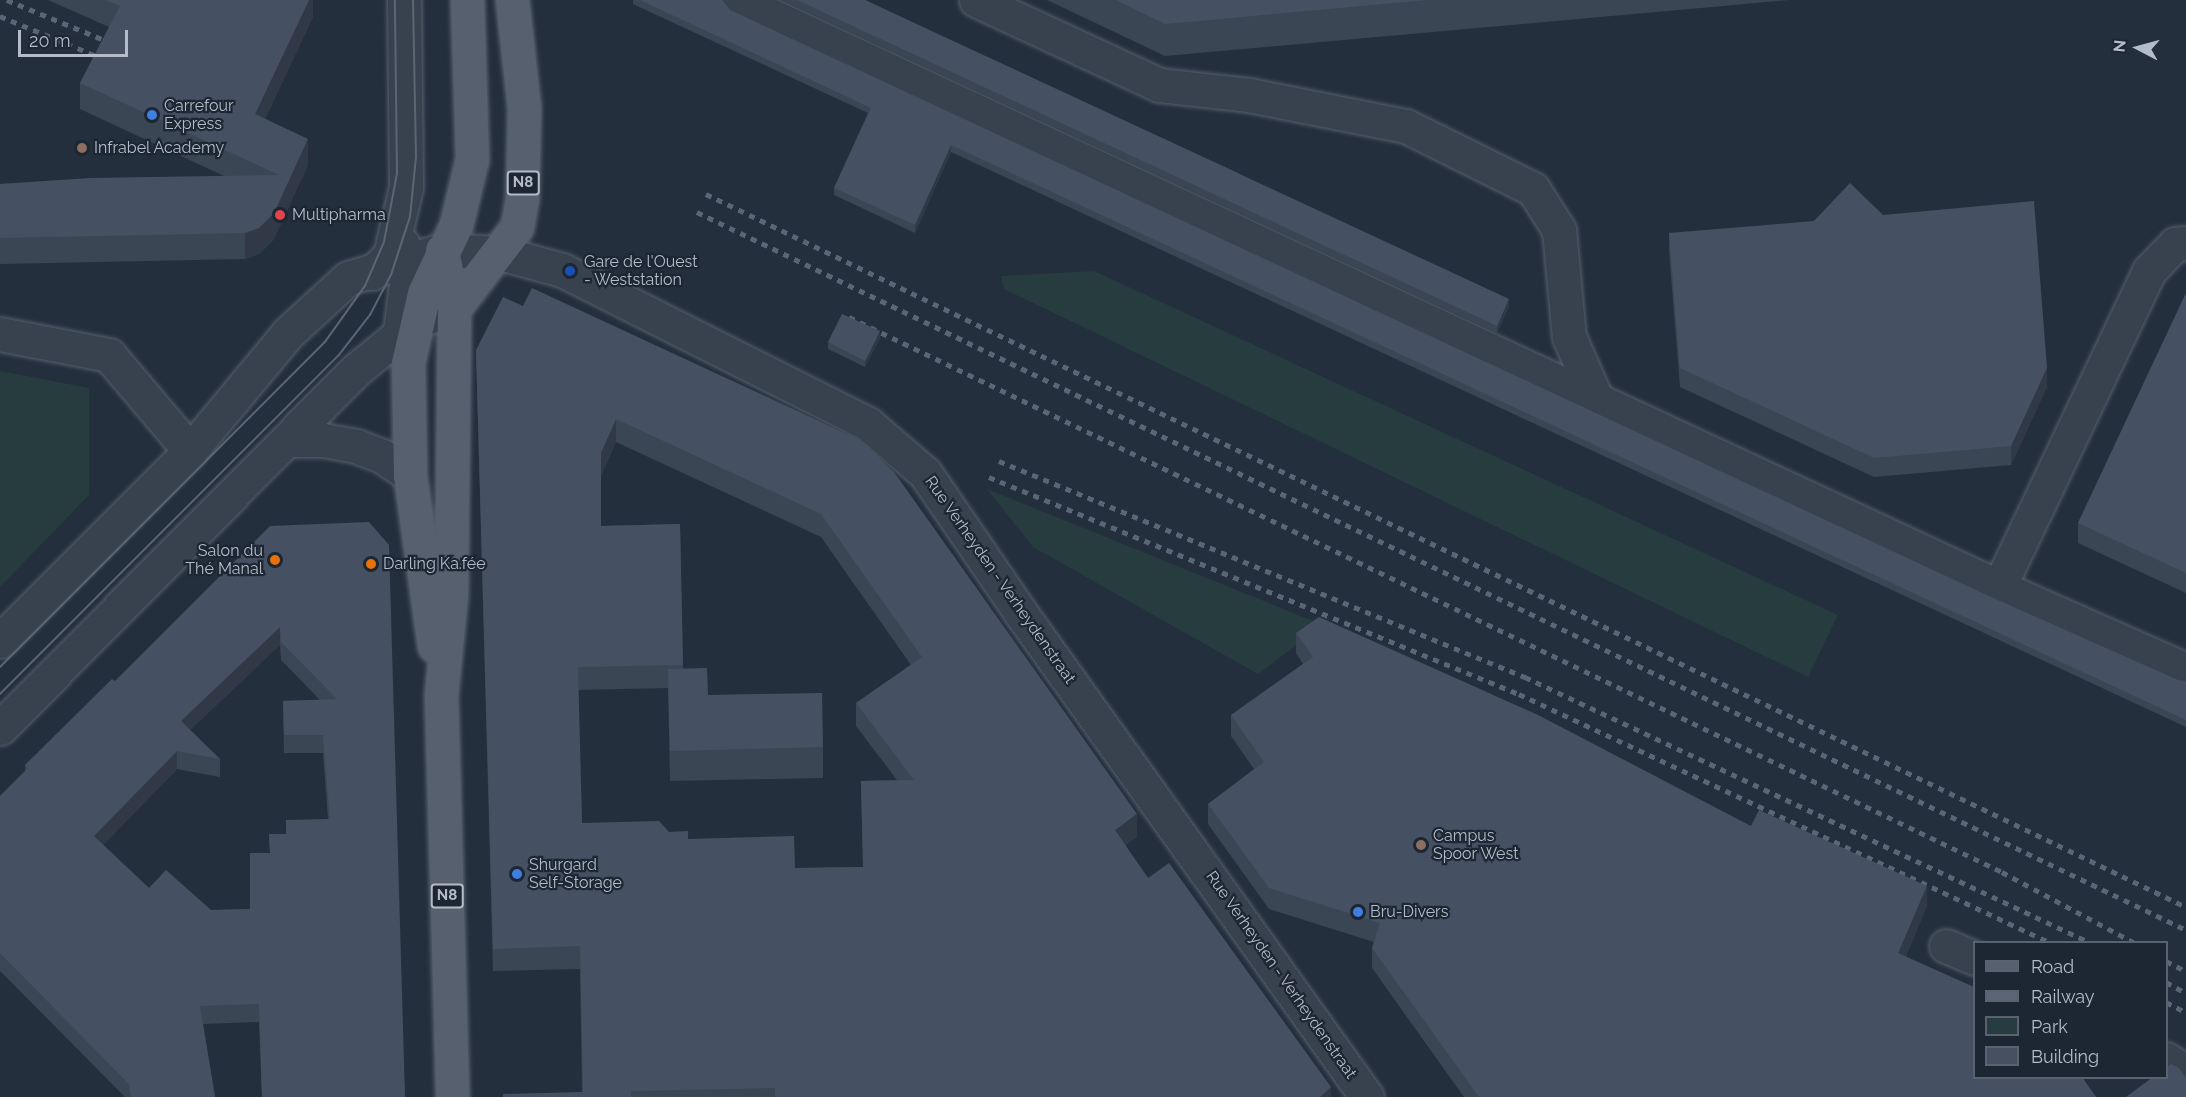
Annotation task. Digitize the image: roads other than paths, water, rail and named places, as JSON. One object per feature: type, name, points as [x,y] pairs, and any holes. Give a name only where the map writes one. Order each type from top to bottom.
[{"type":"main road","name":"N8","points":[[452,1097],[441,695],[410,475],[408,326],[465,201],[472,159],[467,0]]},
{"type":"main road","name":"N8","points":[[454,309],[500,253],[517,227],[524,175],[524,108],[512,0]]},
{"type":"main road","name":"N8","points":[[441,695],[451,595],[450,406],[454,309],[442,250]]},
{"type":"street","points":[[372,273],[390,255],[400,214],[407,156],[404,0]]},
{"type":"street","points":[[738,0],[1595,396],[1999,587],[2186,670]]},
{"type":"street","points":[[976,0],[1159,85],[1249,95],[1406,126],[1533,189],[1558,230],[1569,337],[1595,396]]},
{"type":"street","points":[[400,214],[442,250]]},
{"type":"street","points":[[400,214],[408,326]]},
{"type":"street","points":[[1999,587],[2149,271],[2175,244],[2186,243]]},
{"type":"street","points":[[0,641],[190,451],[288,333],[348,278],[372,273],[442,250]]},
{"type":"street","name":"Rue Verheyden - Verheydenstraat","points":[[442,250],[500,253],[562,270],[868,424],[926,472],[1020,612],[1367,1097]]},
{"type":"street","points":[[0,728],[356,370],[408,326],[454,309]]},
{"type":"street","points":[[0,334],[108,355],[190,451]]},
{"type":"street","points":[[288,440],[323,440],[356,446],[382,456],[410,475]]},
{"type":"street","points":[[2168,1060],[2186,1072]]},
{"type":"tram line","points":[[0,667],[325,342],[365,286],[384,242],[397,174],[395,0]]},
{"type":"tram line","points":[[0,694],[339,355],[370,315],[391,275],[410,217],[416,157],[413,0]]},
{"type":"railway","points":[[7,0],[114,44]]},
{"type":"railway","points":[[0,16],[106,60]]},
{"type":"railway","points":[[706,194],[2186,907]]},
{"type":"railway","points":[[697,212],[2186,930]]},
{"type":"railway","points":[[849,317],[2002,872],[2131,941]]},
{"type":"railway","points":[[999,461],[1525,677],[2087,941]]},
{"type":"railway","points":[[989,477],[1519,694],[2047,941]]},
{"type":"railway","points":[[2168,962],[2186,971]]},
{"type":"railway","points":[[2168,983],[2186,993]]},
{"type":"railway","points":[[2168,1003],[2186,1012]]},
{"type":"place","name":"Carrefour Express","points":[[152,115]]},
{"type":"place","name":"Infrabel Academy","points":[[82,148]]},
{"type":"place","name":"Multipharma","points":[[280,215]]},
{"type":"place","name":"Gare de l'Ouest - Weststation","points":[[570,271]]},
{"type":"place","name":"Salon du Thé Manal","points":[[275,560]]},
{"type":"place","name":"Darling Ka.fée","points":[[371,564]]},
{"type":"place","name":"Campus Spoor West","points":[[1421,845]]},
{"type":"place","name":"Shurgard Self-Storage","points":[[517,874]]},
{"type":"place","name":"Bru-Divers","points":[[1358,912]]}]
